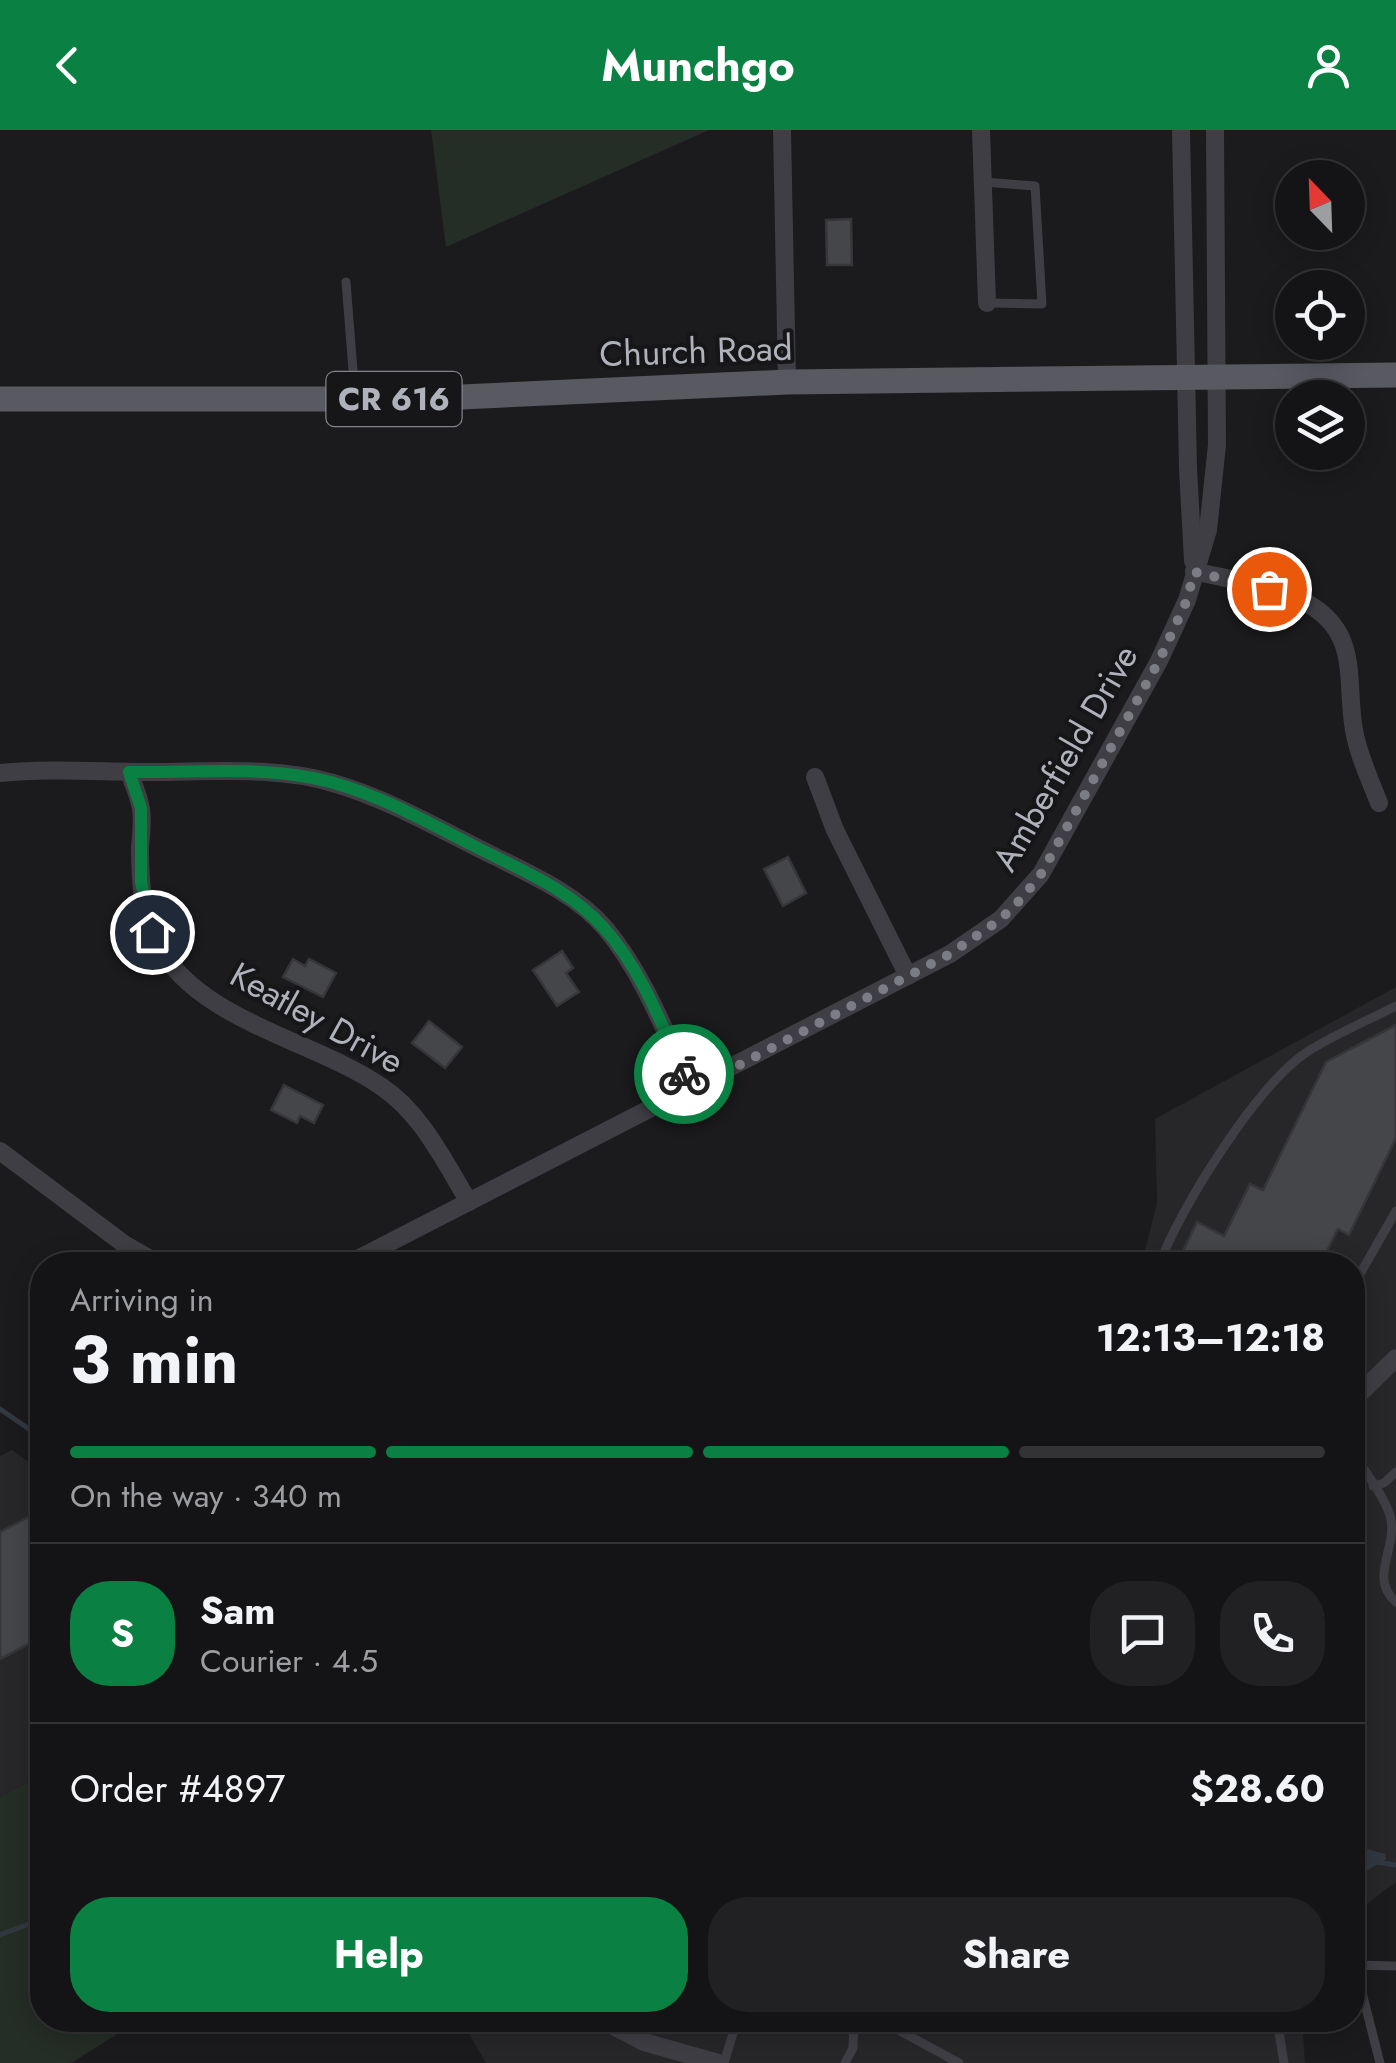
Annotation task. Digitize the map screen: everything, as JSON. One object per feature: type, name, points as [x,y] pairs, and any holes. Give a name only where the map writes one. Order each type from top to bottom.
[{"type":"main road","name":"Church Road","points":[[0,400],[355,399],[787,382],[1396,375]]},
{"type":"street","points":[[782,130],[787,382]]},
{"type":"street","points":[[981,130],[987,303]]},
{"type":"street","name":"Amberfield Drive","points":[[1181,130],[1194,572]]},
{"type":"street","name":"Amberfield Drive","points":[[371,1252],[950,954],[1001,919],[1041,874],[1159,661],[1187,600],[1208,530],[1216,444],[1215,130]]},
{"type":"street","points":[[1194,572],[1286,594],[1318,610],[1331,623],[1348,655],[1354,733],[1379,803]]},
{"type":"street","name":"Keatley Drive","points":[[129,772],[141,808],[143,898],[152,932],[168,960],[192,985],[226,1008],[366,1076],[399,1100],[413,1112],[469,1202]]},
{"type":"street","points":[[0,773],[285,774],[334,783],[416,817],[555,888],[590,914],[617,944],[692,1090]]},
{"type":"street","points":[[815,777],[835,830],[908,976]]},
{"type":"street","points":[[0,1152],[138,1252]]},
{"type":"street","points":[[1365,1388],[1396,1358]]},
{"type":"street","points":[[641,2032],[672,2057],[721,2063]]},
{"type":"lane","points":[[984,182],[1035,186],[1042,304],[987,303]]},
{"type":"lane","points":[[346,282],[355,399]]},
{"type":"lane","points":[[1164,1252],[1222,1150],[1280,1074],[1307,1052],[1396,1006]]},
{"type":"lane","points":[[1365,1266],[1396,1212]]},
{"type":"lane","points":[[1373,1486],[1384,1483],[1396,1472]]},
{"type":"lane","points":[[1365,1473],[1391,1515],[1394,1540],[1382,1576],[1386,1593],[1396,1602]]},
{"type":"lane","points":[[1365,1965],[1396,1966]]},
{"type":"lane","points":[[1365,2006],[1380,2063]]},
{"type":"lane","points":[[721,2063],[733,2032]]},
{"type":"lane","points":[[845,2063],[853,2048],[854,2032]]},
{"type":"lane","points":[[902,2032],[959,2063]]},
{"type":"lane","points":[[1279,2032],[1284,2063]]},
{"type":"shaded area","points":[[431,130],[709,130],[446,247]]},
{"type":"shaded area","points":[[1396,987],[1396,1882],[1365,1905],[1365,1252],[1144,1252],[1157,1203],[1155,1119]]},
{"type":"shaded area","points":[[12,1450],[30,1463],[30,1781],[0,1797],[0,1456]]},
{"type":"shaded area","points":[[30,1781],[30,2032],[121,2032],[71,2063],[0,2063],[0,1797]]},
{"type":"shaded area","points":[[1365,1848],[1385,1854],[1386,1859],[1365,1872]]},
{"type":"shaded area","points":[[468,2032],[1303,2032],[1305,2063],[486,2063]]},
{"type":"building","points":[[851,219],[852,265],[827,265],[826,220]]},
{"type":"building","points":[[788,857],[806,893],[783,906],[764,869]]},
{"type":"building","points":[[562,951],[573,968],[566,973],[579,992],[557,1006],[533,970]]},
{"type":"building","points":[[293,959],[305,966],[309,959],[336,973],[323,997],[283,977]]},
{"type":"building","points":[[429,1021],[462,1047],[445,1068],[412,1043]]},
{"type":"building","points":[[1396,1025],[1396,1138],[1349,1235],[1338,1229],[1326,1252],[1182,1252],[1197,1222],[1224,1236],[1250,1184],[1263,1190],[1326,1062]]},
{"type":"building","points":[[284,1085],[323,1105],[314,1123],[300,1116],[297,1123],[271,1110]]},
{"type":"building","points":[[30,1516],[30,1643],[0,1659],[0,1532]]},
{"type":"waterway","points":[[0,1409],[30,1430]]},
{"type":"waterway","points":[[1375,1862],[1396,1865]]},
{"type":"waterway","points":[[0,1935],[30,1924]]},
{"type":"way so far","points":[[684,1074],[692,1090],[950,954],[1001,919],[1041,874],[1159,661],[1187,600],[1194,572],[1269,589]]},
{"type":"route","points":[[152,932],[141,882],[141,808],[129,772],[285,774],[334,783],[428,823],[574,900],[617,944],[684,1074]]}]
